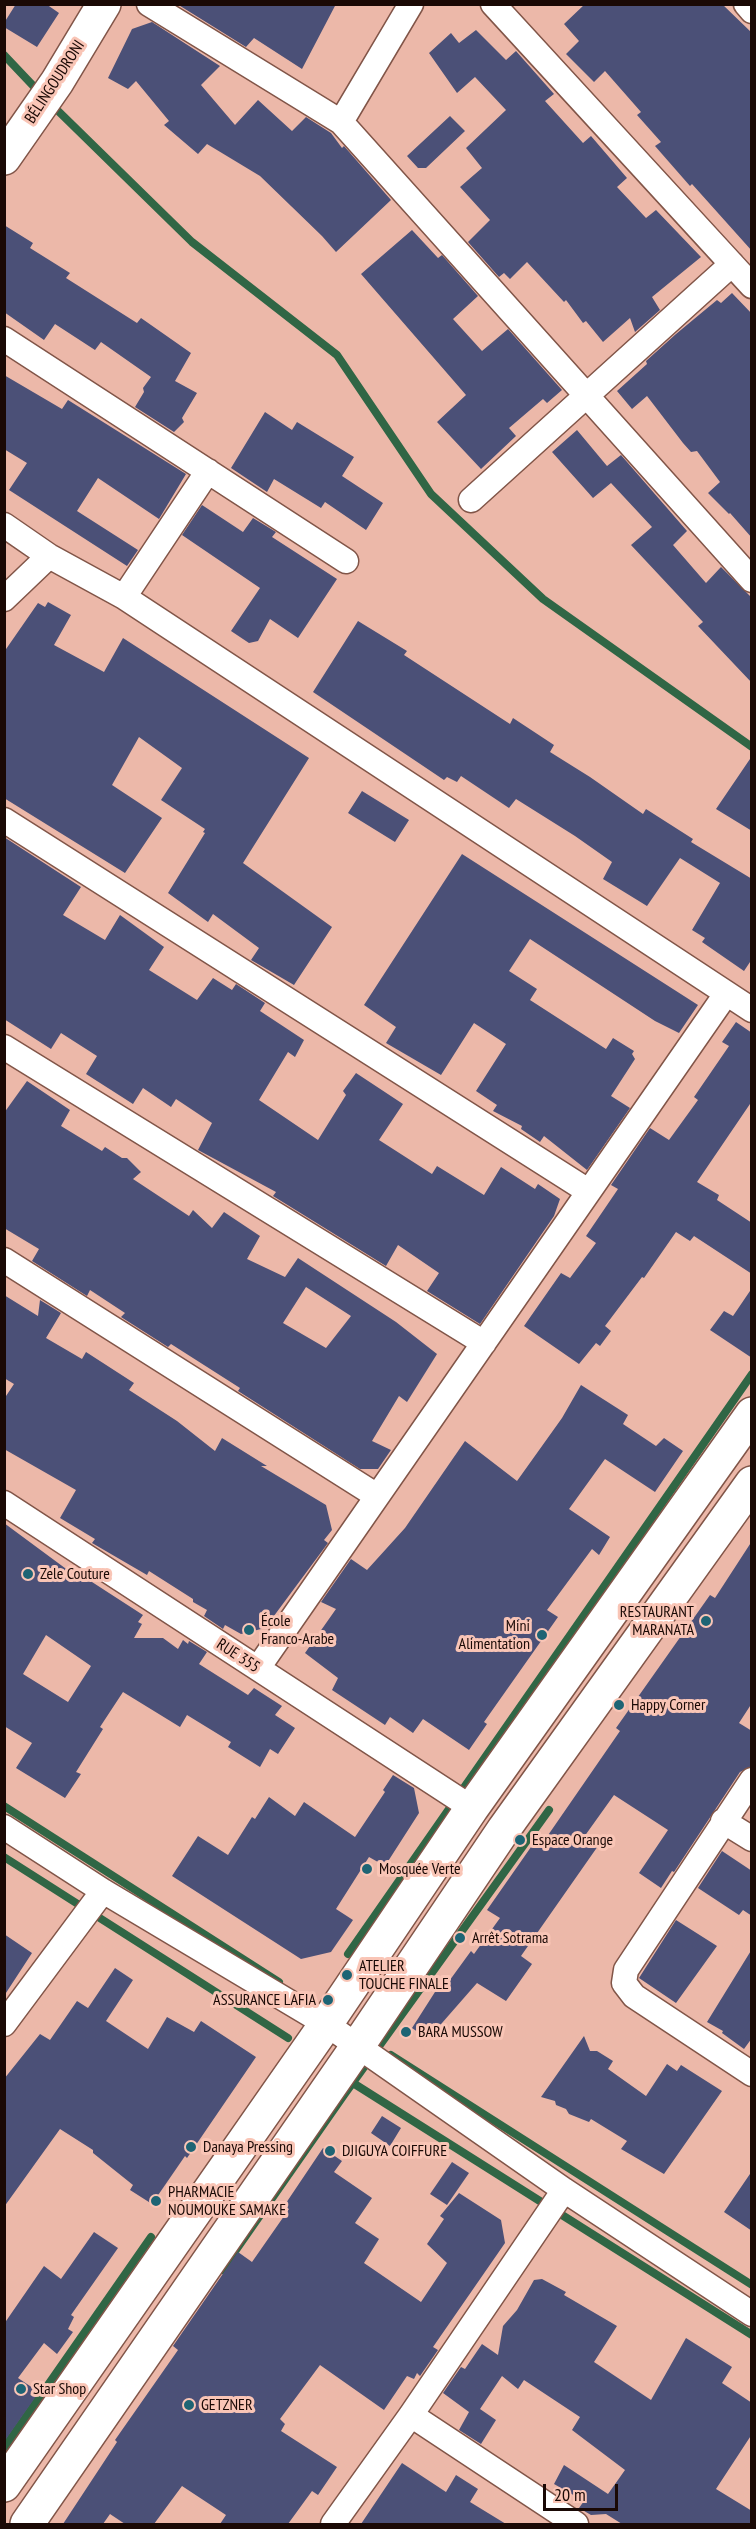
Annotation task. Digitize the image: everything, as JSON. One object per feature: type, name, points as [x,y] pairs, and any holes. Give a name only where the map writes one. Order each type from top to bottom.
[{"type":"main road","name":"BÉLINGOUDRONI","points":[[4,158],[57,82],[104,4]]},
{"type":"main road","points":[[4,2485],[326,2024],[472,1808],[752,1414]]},
{"type":"main road","points":[[27,2524],[357,2047],[504,1829],[752,1483]]},
{"type":"street","points":[[149,4],[341,122],[752,580]]},
{"type":"street","points":[[341,122],[411,4]]},
{"type":"street","points":[[493,4],[752,286]]},
{"type":"street","points":[[746,4],[752,11]]},
{"type":"street","points":[[471,500],[732,264]]},
{"type":"street","points":[[4,339],[346,561]]},
{"type":"street","points":[[124,597],[208,471]]},
{"type":"street","points":[[4,525],[49,556],[124,597],[752,1010]]},
{"type":"street","points":[[4,599],[49,556]]},
{"type":"street","points":[[4,820],[588,1191]]},
{"type":"street","points":[[258,1668],[726,994]]},
{"type":"street","points":[[4,1047],[484,1343]]},
{"type":"street","points":[[4,1260],[377,1496]]},
{"type":"street","name":"RUE 355","points":[[4,1503],[472,1808]]},
{"type":"street","points":[[752,1780],[626,1970],[624,1983],[634,1996],[752,2074]]},
{"type":"street","points":[[723,1821],[752,1839]]},
{"type":"street","points":[[4,1827],[103,1891],[326,2024],[564,2190],[752,2314]]},
{"type":"street","points":[[4,2025],[103,1891]]},
{"type":"street","points":[[333,2524],[411,2415],[564,2190]]},
{"type":"street","points":[[411,2415],[576,2524]]},
{"type":"building","points":[[16,4],[46,4],[59,13],[37,47],[4,27],[4,23]]},
{"type":"building","points":[[177,4],[336,4],[302,69],[254,38],[246,47]]},
{"type":"building","points":[[585,4],[722,4],[752,33],[752,251],[655,146],[661,142],[637,115],[641,112],[605,71],[594,82],[566,54],[579,41],[564,24]]},
{"type":"building","points":[[152,22],[220,66],[201,85],[235,125],[258,100],[292,131],[306,117],[331,133],[342,148],[344,146],[391,200],[336,252],[260,176],[207,144],[198,154],[164,125],[169,121],[136,81],[128,89],[108,78],[132,29]]},
{"type":"building","points":[[476,30],[506,60],[516,51],[554,94],[545,101],[583,143],[591,136],[627,178],[617,187],[646,218],[656,210],[701,257],[652,297],[660,310],[635,332],[630,318],[603,342],[586,321],[583,323],[566,300],[564,302],[527,262],[510,279],[504,273],[499,277],[468,242],[490,220],[460,187],[482,168],[466,148],[506,110],[475,77],[457,93],[429,53],[451,33],[459,43]]},
{"type":"building","points":[[450,116],[465,131],[426,168],[418,168],[407,156]]},
{"type":"building","points":[[4,225],[33,243],[30,248],[70,273],[66,278],[137,323],[141,318],[191,353],[175,381],[197,393],[182,418],[184,422],[174,432],[135,407],[144,392],[143,388],[151,377],[101,342],[95,350],[55,324],[44,340],[4,312]]},
{"type":"building","points":[[412,230],[438,258],[442,255],[478,296],[453,319],[482,351],[508,329],[562,390],[547,403],[543,399],[509,428],[516,436],[481,469],[437,422],[466,395],[361,274]]},
{"type":"building","points":[[732,293],[752,314],[752,538],[708,493],[720,482],[697,451],[691,452],[683,443],[647,396],[632,409],[617,391],[676,334],[717,300],[721,303]]},
{"type":"building","points":[[4,375],[62,409],[68,400],[186,474],[159,519],[98,478],[77,511],[138,550],[127,566],[9,490],[27,463],[4,449]]},
{"type":"building","points":[[265,412],[292,430],[297,422],[354,457],[342,476],[383,503],[366,530],[325,502],[321,508],[274,479],[267,492],[231,468]]},
{"type":"building","points":[[577,430],[607,466],[621,455],[687,531],[673,545],[706,583],[721,567],[752,598],[752,683],[698,626],[703,622],[631,545],[652,527],[611,483],[593,498],[552,452]]},
{"type":"building","points":[[202,505],[243,532],[253,518],[276,532],[272,537],[337,579],[298,638],[270,619],[258,641],[249,643],[231,631],[260,588],[182,535]]},
{"type":"building","points":[[48,602],[71,615],[54,645],[104,672],[123,638],[309,758],[243,863],[332,927],[294,985],[251,960],[259,948],[213,914],[208,922],[168,893],[205,833],[203,832],[205,829],[161,800],[182,768],[139,737],[112,785],[162,818],[125,873],[4,798],[4,652],[38,603],[45,607]]},
{"type":"building","points":[[358,621],[407,651],[404,655],[510,724],[513,718],[554,745],[550,752],[643,814],[646,809],[693,839],[691,842],[752,879],[752,959],[744,971],[702,942],[705,938],[692,930],[720,883],[680,858],[647,906],[603,879],[612,862],[575,836],[516,799],[509,808],[461,776],[457,782],[447,777],[444,780],[313,692]]},
{"type":"building","points":[[752,756],[752,831],[716,809]]},
{"type":"building","points":[[362,791],[409,820],[395,842],[348,813]]},
{"type":"building","points":[[4,837],[81,887],[63,915],[105,940],[120,915],[164,947],[149,970],[197,1000],[213,978],[232,990],[236,984],[265,1003],[260,1011],[304,1040],[295,1057],[288,1052],[259,1100],[318,1140],[346,1095],[343,1091],[356,1073],[403,1104],[379,1140],[432,1174],[437,1166],[484,1195],[501,1167],[535,1189],[538,1184],[560,1199],[554,1216],[480,1324],[427,1291],[439,1273],[398,1245],[386,1266],[273,1196],[276,1192],[198,1150],[212,1123],[176,1099],[171,1107],[143,1088],[133,1104],[86,1074],[97,1056],[61,1033],[51,1049],[4,1019]]},
{"type":"building","points":[[462,854],[698,1005],[679,1033],[655,1021],[530,939],[509,971],[537,989],[530,1000],[606,1049],[613,1038],[634,1051],[632,1054],[635,1059],[611,1096],[630,1108],[587,1170],[544,1136],[540,1142],[521,1129],[522,1126],[493,1111],[497,1105],[476,1091],[506,1044],[474,1023],[441,1075],[386,1043],[396,1027],[364,1005]]},
{"type":"building","points":[[736,1022],[752,1033],[752,1101],[697,1182],[719,1195],[717,1200],[752,1223],[752,1274],[694,1236],[690,1241],[676,1232],[644,1278],[642,1277],[605,1326],[611,1331],[600,1346],[596,1343],[579,1364],[524,1326],[561,1273],[570,1278],[596,1243],[586,1236],[618,1189],[611,1185],[650,1128],[669,1140],[698,1100],[694,1097],[729,1046],[722,1042]]},
{"type":"building","points":[[27,1081],[70,1110],[61,1126],[102,1151],[105,1147],[122,1158],[127,1158],[141,1172],[133,1179],[189,1216],[193,1210],[212,1228],[224,1212],[260,1236],[247,1259],[285,1277],[298,1258],[396,1322],[437,1354],[407,1402],[399,1396],[372,1441],[391,1450],[378,1469],[360,1469],[238,1391],[240,1388],[171,1344],[168,1347],[121,1317],[125,1313],[90,1290],[87,1296],[32,1261],[39,1249],[4,1228],[4,1113]],"holes":[[[306,1287],[351,1316],[326,1348],[283,1323]]]},
{"type":"building","points":[[752,1288],[752,1358],[710,1330],[724,1311],[733,1316]]},
{"type":"building","points":[[4,1295],[38,1316],[40,1300],[61,1313],[46,1338],[82,1359],[86,1352],[134,1383],[129,1390],[177,1421],[215,1451],[222,1438],[267,1466],[261,1466],[326,1505],[332,1530],[324,1540],[328,1543],[265,1628],[241,1634],[225,1625],[223,1629],[204,1616],[207,1610],[193,1602],[193,1599],[149,1571],[147,1575],[92,1543],[95,1539],[60,1518],[76,1490],[4,1449],[4,1399],[14,1384],[4,1378]]},
{"type":"building","points":[[581,1385],[628,1415],[623,1424],[656,1446],[664,1438],[683,1451],[655,1492],[605,1459],[569,1509],[610,1537],[599,1555],[592,1549],[547,1610],[558,1617],[484,1722],[487,1724],[469,1750],[423,1719],[413,1733],[390,1717],[385,1725],[332,1690],[338,1678],[305,1653],[336,1609],[321,1602],[351,1559],[367,1570],[405,1528],[465,1441],[517,1481],[562,1418]]},
{"type":"building","points":[[4,1523],[73,1574],[75,1571],[143,1615],[138,1622],[142,1624],[134,1638],[163,1638],[178,1649],[183,1640],[188,1644],[189,1641],[207,1652],[199,1664],[248,1695],[254,1688],[282,1706],[275,1715],[295,1728],[278,1754],[270,1749],[260,1767],[228,1747],[231,1742],[187,1715],[180,1727],[123,1692],[100,1727],[103,1729],[76,1772],[81,1774],[65,1798],[16,1768],[32,1743],[4,1726]],"holes":[[[46,1635],[91,1666],[68,1702],[23,1674]]]},
{"type":"building","points":[[752,1541],[752,1703],[739,1723],[752,1731],[752,1766],[740,1772],[661,1888],[639,1873],[668,1830],[614,1795],[584,1837],[598,1846],[521,1956],[532,1964],[506,2001],[477,1983],[428,2039],[412,2028],[442,1981],[447,1984],[471,1951],[474,1954],[500,1918],[487,1910],[538,1837],[544,1841],[620,1731],[616,1728],[710,1595],[715,1598]]},
{"type":"building","points":[[393,1775],[414,1788],[419,1813],[385,1866],[369,1857],[336,1909],[353,1920],[331,1952],[301,1959],[172,1876],[198,1836],[228,1855],[252,1817],[255,1819],[269,1797],[295,1816],[304,1802],[355,1837],[385,1792],[383,1790]]},
{"type":"building","points":[[722,1851],[752,1871],[752,1916],[743,1910],[739,1915],[698,1888]]},
{"type":"building","points":[[676,1920],[717,1946],[676,2003],[639,1978]]},
{"type":"building","points":[[4,1934],[32,1953],[4,1996]]},
{"type":"building","points":[[752,1949],[752,2038],[744,2049],[722,2033],[723,2031],[707,2022]]},
{"type":"building","points":[[115,1968],[133,1980],[106,2021],[148,2049],[167,2017],[194,2032],[201,2021],[256,2057],[187,2158],[185,2156],[152,2204],[130,2190],[133,2185],[93,2153],[93,2150],[60,2129],[4,2207],[4,2079],[40,2034],[50,2040],[77,2001],[88,2008]]},
{"type":"building","points":[[584,2036],[590,2051],[597,2051],[613,2061],[608,2069],[646,2096],[667,2064],[677,2071],[681,2065],[722,2091],[664,2174],[621,2149],[627,2141],[591,2119],[589,2122],[569,2114],[566,2109],[556,2105],[555,2101],[541,2097]]},
{"type":"building","points":[[382,2116],[401,2128],[390,2146],[371,2133]]},
{"type":"building","points":[[323,2148],[342,2161],[334,2172],[372,2198],[355,2223],[379,2239],[364,2263],[421,2302],[447,2263],[427,2244],[444,2219],[440,2216],[459,2193],[501,2220],[505,2243],[433,2347],[438,2350],[420,2376],[417,2373],[414,2379],[407,2376],[384,2410],[320,2365],[280,2419],[285,2424],[281,2431],[337,2467],[318,2495],[312,2491],[288,2524],[220,2524],[226,2515],[182,2486],[154,2524],[125,2524],[110,2514],[103,2524],[63,2524],[117,2442],[115,2440],[178,2350],[173,2346],[238,2252],[252,2262],[289,2209],[284,2206]]},
{"type":"building","points":[[452,2162],[469,2173],[447,2205],[430,2194]]},
{"type":"building","points":[[752,2171],[752,2231],[724,2212]]},
{"type":"building","points":[[94,2232],[118,2248],[71,2315],[74,2317],[68,2329],[73,2332],[57,2354],[44,2343],[18,2378],[39,2392],[4,2442],[4,2324],[44,2266],[61,2279]]},
{"type":"building","points":[[542,2279],[566,2292],[564,2295],[617,2326],[594,2362],[651,2400],[686,2338],[732,2367],[722,2383],[752,2403],[752,2434],[716,2489],[752,2511],[752,2524],[622,2524],[606,2514],[591,2515],[579,2508],[584,2501],[554,2484],[564,2465],[608,2494],[625,2470],[572,2430],[580,2417],[524,2380],[518,2389],[502,2376],[480,2409],[496,2420],[481,2444],[459,2430],[469,2412],[443,2393],[461,2367],[465,2369],[482,2344],[498,2355],[503,2326],[517,2310],[534,2280]]},
{"type":"building","points":[[402,2463],[446,2492],[456,2475],[478,2489],[470,2502],[506,2524],[361,2524]]},
{"type":"waterway","points":[[4,55],[40,93]]},
{"type":"waterway","points":[[51,104],[192,242],[337,355],[431,494],[543,599],[752,747]]},
{"type":"waterway","points":[[348,1954],[752,1374]]},
{"type":"waterway","points":[[4,1806],[279,1982]]},
{"type":"waterway","points":[[222,2270],[344,2095],[549,1810]]},
{"type":"waterway","points":[[4,1857],[288,2038]]},
{"type":"waterway","points":[[391,2055],[752,2285]]},
{"type":"waterway","points":[[353,2083],[752,2335]]},
{"type":"waterway","points":[[4,2448],[151,2237]]},
{"type":"place","name":"Zele Couture","points":[[28,1574]]},
{"type":"place","name":"RESTAURANT MARANATA","points":[[706,1621]]},
{"type":"place","name":"École Franco-Arabe","points":[[249,1630]]},
{"type":"place","name":"Mini Alimentation","points":[[542,1635]]},
{"type":"place","name":"Happy Corner","points":[[619,1705]]},
{"type":"place","name":"Espace Orange","points":[[520,1840]]},
{"type":"place","name":"Mosquée Verte","points":[[367,1869]]},
{"type":"place","name":"Arrêt Sotrama","points":[[460,1938]]},
{"type":"place","name":"ATELIER TOUCHE FINALE","points":[[347,1975]]},
{"type":"place","name":"ASSURANCE LAFIA","points":[[328,2000]]},
{"type":"place","name":"BARA MUSSOW","points":[[406,2032]]},
{"type":"place","name":"Danaya Pressing","points":[[191,2147]]},
{"type":"place","name":"DJIGUYA COIFFURE","points":[[330,2151]]},
{"type":"place","name":"PHARMACIE NOUMOUKE SAMAKE","points":[[156,2201]]},
{"type":"place","name":"Star Shop","points":[[21,2389]]},
{"type":"place","name":"GETZNER","points":[[189,2405]]}]
